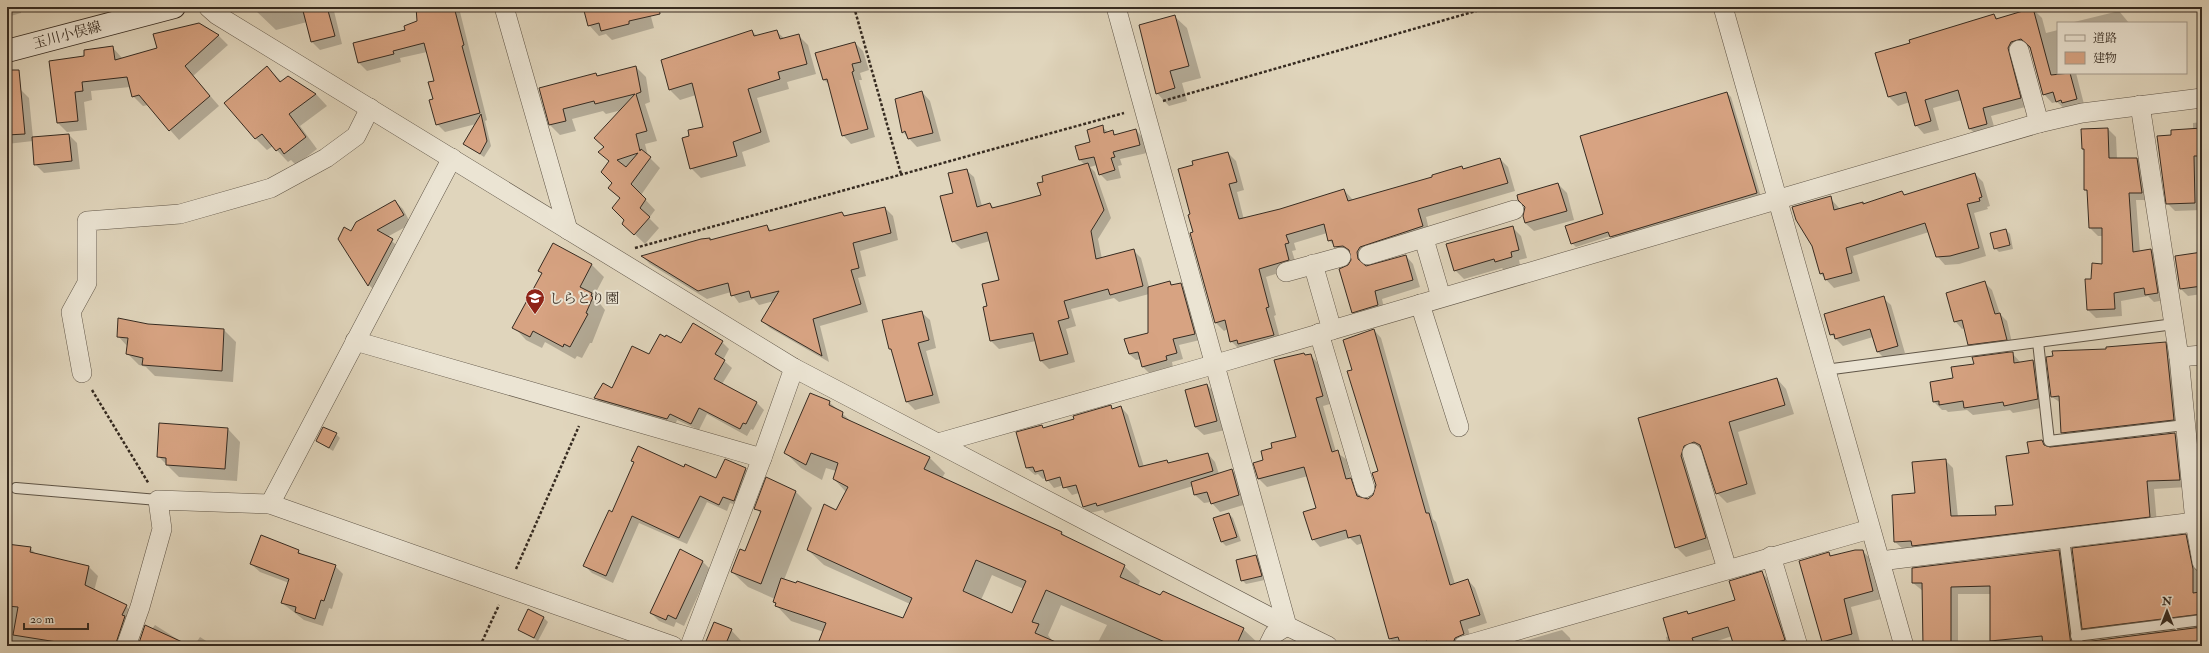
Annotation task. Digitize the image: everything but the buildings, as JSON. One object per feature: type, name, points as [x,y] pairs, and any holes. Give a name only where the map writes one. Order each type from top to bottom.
[{"type":"main road","name":"玉川小俣線","points":[[7,51],[174,7]]},
{"type":"street","points":[[208,7],[217,15],[794,368],[1328,646]]},
{"type":"street","points":[[504,7],[568,230]]},
{"type":"street","points":[[1116,7],[1288,626]]},
{"type":"street","points":[[1723,7],[1904,646]]},
{"type":"street","points":[[2019,50],[2039,123]]},
{"type":"street","points":[[938,443],[1216,364],[1777,198],[2039,123],[2082,114],[2140,105],[2202,98]]},
{"type":"street","points":[[2140,105],[2179,357],[2185,425],[2197,484],[2195,522],[2202,562]]},
{"type":"street","points":[[82,373],[71,312],[87,283],[87,221],[180,214],[271,188],[326,158],[356,136],[370,108]]},
{"type":"street","points":[[270,504],[452,158]]},
{"type":"street","points":[[1368,255],[1424,239],[1514,210]]},
{"type":"street","points":[[1424,239],[1441,297]]},
{"type":"street","points":[[1286,272],[1341,257]]},
{"type":"street","points":[[1313,264],[1325,332],[1365,488]]},
{"type":"street","points":[[1420,304],[1459,428]]},
{"type":"street","points":[[355,341],[762,458]]},
{"type":"street","points":[[2179,357],[2202,355]]},
{"type":"street","points":[[690,646],[762,458],[794,368]]},
{"type":"street","points":[[1692,452],[1727,569]]},
{"type":"street","points":[[126,646],[140,607],[162,529],[158,500],[270,504],[673,646]]},
{"type":"street","points":[[1880,561],[2195,522]]},
{"type":"street","points":[[1463,646],[1771,556],[1870,529]]},
{"type":"street","points":[[1771,556],[1798,646]]},
{"type":"street","points":[[1268,646],[1274,634],[1288,626]]},
{"type":"lane","points":[[1825,370],[2174,324]]},
{"type":"lane","points":[[2038,342],[2049,440],[2185,425]]},
{"type":"lane","points":[[16,488],[158,500]]},
{"type":"lane","points":[[2064,538],[2077,641],[2202,620]]},
{"type":"path","points":[[854,7],[901,174]]},
{"type":"path","points":[[610,255],[1145,107],[1490,7]]},
{"type":"path","points":[[82,373],[158,500]]},
{"type":"path","points":[[480,646],[587,408]]},
{"type":"place","name":"しらとり園","points":[[535,315]]}]
